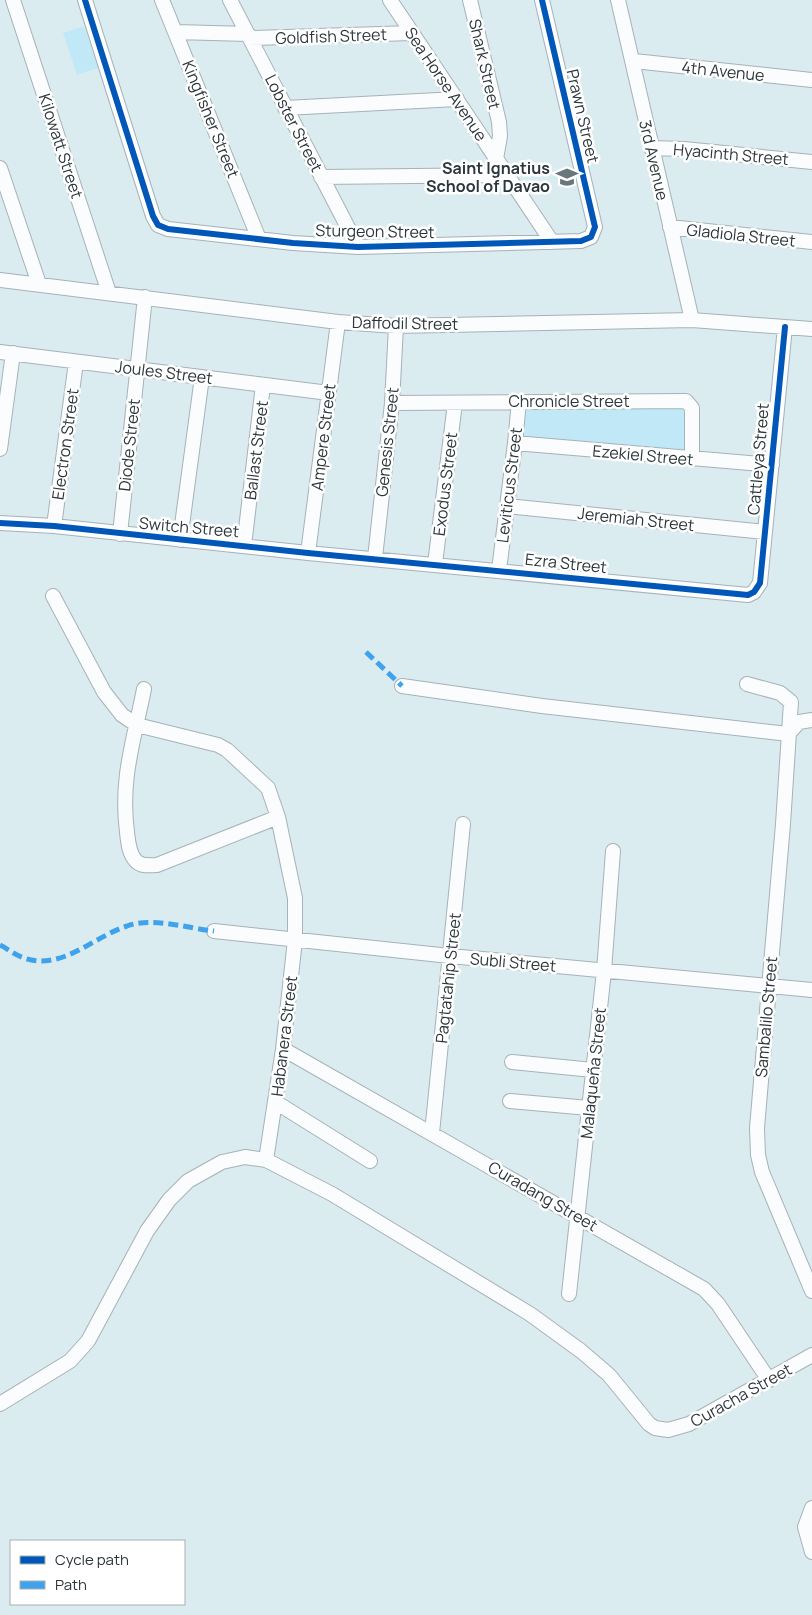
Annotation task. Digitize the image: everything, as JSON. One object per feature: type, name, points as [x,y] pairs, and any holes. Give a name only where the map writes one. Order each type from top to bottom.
[{"type":"street","name":"Kilowatt Street","points":[[13,0],[109,293]]},
{"type":"street","name":"Sturgeon Street","points":[[85,0],[153,216],[158,225],[168,229],[358,247],[552,242],[587,240],[591,237]]},
{"type":"street","name":"Kingfisher Street","points":[[162,0],[259,239]]},
{"type":"street","name":"Lobster Street","points":[[230,0],[358,247]]},
{"type":"street","name":"Sea Horse Avenue","points":[[390,0],[552,242]]},
{"type":"street","name":"Shark Street","points":[[470,0],[499,122],[500,136],[496,158]]},
{"type":"street","name":"Prawn Street","points":[[542,0],[595,226],[591,237]]},
{"type":"street","name":"3rd Avenue","points":[[618,0],[634,61],[651,148],[692,320]]},
{"type":"street","name":"Goldfish Street","points":[[176,32],[249,36],[412,33]]},
{"type":"street","name":"4th Avenue","points":[[634,61],[812,80]]},
{"type":"street","points":[[285,108],[457,99]]},
{"type":"street","name":"Hyacinth Street","points":[[651,148],[684,148],[812,162]]},
{"type":"street","points":[[0,168],[39,284]]},
{"type":"street","points":[[321,177],[507,175]]},
{"type":"street","name":"Gladiola Street","points":[[670,227],[812,242]]},
{"type":"street","name":"Daffodil Street","points":[[0,280],[338,322],[396,326],[692,320],[812,329]]},
{"type":"street","name":"Diode Street","points":[[120,534],[145,297]]},
{"type":"street","name":"Ampere Street","points":[[308,553],[338,322]]},
{"type":"street","name":"Genesis Street","points":[[375,558],[392,403],[396,326]]},
{"type":"street","name":"Cattleya Street","points":[[754,592],[760,583],[784,327]]},
{"type":"street","points":[[0,449],[6,352]]},
{"type":"street","name":"Joules Street","points":[[6,352],[328,393]]},
{"type":"street","name":"Electron Street","points":[[54,526],[76,362]]},
{"type":"street","points":[[180,540],[202,377]]},
{"type":"street","name":"Ballast Street","points":[[244,546],[264,385]]},
{"type":"street","name":"Leviticus Street","points":[[499,570],[515,444],[518,401]]},
{"type":"street","name":"Chronicle Street","points":[[392,403],[686,401],[692,408],[692,459]]},
{"type":"street","name":"Exodus Street","points":[[435,564],[455,403]]},
{"type":"street","name":"Ezekiel Street","points":[[515,444],[772,465]]},
{"type":"street","name":"Jeremiah Street","points":[[507,506],[765,532]]},
{"type":"street","name":"Switch Street","points":[[0,524],[54,526],[308,553],[375,558]]},
{"type":"street","name":"Ezra Street","points":[[375,558],[744,595],[754,592]]},
{"type":"street","points":[[53,596],[104,692],[122,715],[137,726]]},
{"type":"street","name":"Sambalilo Street","points":[[747,684],[780,693],[791,702],[783,824],[757,1128],[758,1155],[768,1189],[812,1291]]},
{"type":"street","points":[[402,686],[542,706],[788,734],[799,722],[812,720]]},
{"type":"street","points":[[144,689],[124,779],[123,804],[131,854],[136,862],[145,866],[157,865],[278,818]]},
{"type":"street","name":"Habanera Street","points":[[137,726],[205,740],[227,750],[268,788],[278,818],[295,898],[296,940],[277,1103],[266,1160]]},
{"type":"street","name":"Pagtatahip Street","points":[[432,1133],[463,824]]},
{"type":"street","name":"Malaqueña Street","points":[[569,1294],[604,971],[613,851]]},
{"type":"street","name":"Subli Street","points":[[214,931],[450,956],[812,990]]},
{"type":"street","name":"Curadang Street","points":[[284,1049],[578,1215],[704,1289],[718,1304],[769,1380]]},
{"type":"street","points":[[512,1062],[593,1070]]},
{"type":"street","points":[[510,1101],[589,1108]]},
{"type":"street","points":[[277,1103],[370,1161]]},
{"type":"street","points":[[0,1404],[39,1382],[70,1360],[88,1340],[147,1231],[169,1200],[188,1181],[222,1162],[245,1157],[266,1160]]},
{"type":"street","name":"Curacha Street","points":[[266,1160],[332,1194],[530,1314],[581,1351],[609,1376],[649,1424],[662,1430],[689,1424],[812,1355]]},
{"type":"street","points":[[812,1508],[805,1527],[812,1552]]},
{"type":"shaded area","points":[[84,26],[98,68],[77,75],[63,33]]},
{"type":"shaded area","points":[[526,404],[687,405],[686,451],[523,440]]},
{"type":"marked path","points":[[366,652],[402,686]]},
{"type":"marked path","points":[[0,945],[24,958],[38,961],[64,956],[114,931],[137,924],[170,924],[214,931]]},
{"type":"cycle path","points":[[85,0],[153,216],[158,225],[168,229],[293,243],[358,247],[581,241],[591,237],[595,227],[542,0]]},
{"type":"cycle path","points":[[0,523],[54,526],[308,553],[748,595],[754,592],[760,583],[785,327]]},
{"type":"place","name":"Saint Ignatius School of Davao","points":[[567,177]]}]
